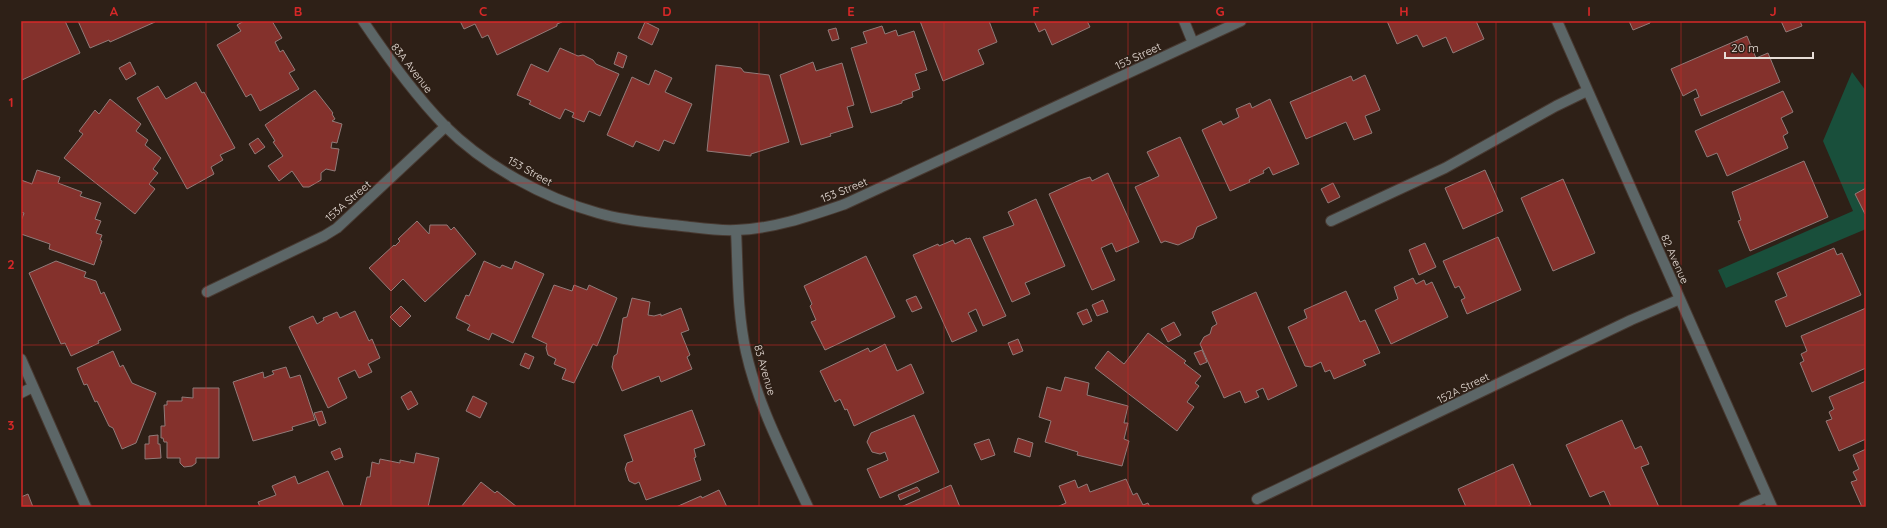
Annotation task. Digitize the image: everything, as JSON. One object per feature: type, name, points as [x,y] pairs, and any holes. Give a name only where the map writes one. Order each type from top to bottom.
[{"type":"street","name":"83A Avenue","points":[[363,21],[411,88],[446,126]]},
{"type":"street","points":[[1184,21],[1193,43]]},
{"type":"street","name":"153 Street","points":[[446,126],[474,150],[510,175],[541,192],[572,204],[600,214],[630,219],[666,224],[736,230],[796,220],[845,204],[1241,21]]},
{"type":"street","name":"82 Avenue","points":[[1557,21],[1772,507]]},
{"type":"street","points":[[1330,221],[1445,168],[1556,106],[1587,91]]},
{"type":"street","name":"153A Street","points":[[207,292],[324,236],[337,228],[446,126]]},
{"type":"street","name":"83 Avenue","points":[[736,230],[742,325],[752,375],[761,403],[808,507]]},
{"type":"street","name":"152A Street","points":[[1257,499],[1631,320],[1680,299]]},
{"type":"street","points":[[21,359],[86,507]]},
{"type":"street","points":[[21,393],[34,388]]},
{"type":"street","points":[[1744,507],[1767,497]]},
{"type":"green space","points":[[1852,72],[1866,91],[1866,229],[1726,288],[1718,270],[1853,211],[1823,141]]},
{"type":"building","points":[[21,21],[65,21],[80,53],[22,80]]},
{"type":"building","points":[[78,21],[155,22],[110,42],[109,40],[90,48]]},
{"type":"building","points":[[244,21],[272,21],[282,38],[275,42],[280,52],[283,50],[295,70],[289,73],[299,89],[260,111],[251,94],[246,97],[217,45],[241,31],[237,25]]},
{"type":"building","points":[[460,21],[562,22],[557,24],[557,26],[497,55],[488,35],[482,38],[475,24],[464,29]]},
{"type":"building","points":[[920,21],[989,21],[997,42],[978,50],[984,64],[943,81]]},
{"type":"building","points":[[1034,21],[1087,21],[1090,27],[1052,45],[1045,29],[1039,32]]},
{"type":"building","points":[[1387,21],[1476,21],[1484,39],[1453,53],[1446,37],[1423,47],[1417,35],[1397,44]]},
{"type":"building","points":[[1629,21],[1650,21],[1650,23],[1633,30]]},
{"type":"building","points":[[1781,21],[1800,21],[1802,26],[1786,32]]},
{"type":"building","points":[[645,22],[659,29],[652,45],[638,38]]},
{"type":"building","points":[[882,26],[885,34],[896,30],[898,36],[914,31],[927,70],[915,74],[920,89],[912,92],[913,97],[902,101],[902,103],[871,113],[851,48],[867,43],[863,32]]},
{"type":"building","points":[[836,28],[839,39],[832,41],[828,30]]},
{"type":"building","points":[[1747,36],[1756,58],[1768,53],[1780,82],[1701,116],[1694,99],[1699,97],[1696,89],[1683,96],[1671,69]]},
{"type":"building","points":[[560,48],[578,56],[583,55],[593,60],[596,64],[619,74],[600,116],[589,111],[584,122],[572,117],[574,113],[565,109],[560,119],[529,104],[531,101],[517,95],[531,64],[548,72]]},
{"type":"building","points":[[618,52],[627,56],[623,68],[614,64]]},
{"type":"building","points":[[130,62],[136,74],[126,80],[119,68]]},
{"type":"building","points":[[813,62],[816,71],[842,63],[854,105],[847,107],[853,127],[830,134],[831,136],[801,145],[780,75]]},
{"type":"building","points":[[716,65],[741,68],[744,72],[769,75],[789,142],[751,154],[751,156],[707,151]]},
{"type":"building","points":[[655,70],[672,78],[665,92],[692,104],[674,144],[664,140],[659,151],[636,141],[633,147],[607,135],[632,77],[649,85]]},
{"type":"building","points":[[1365,75],[1380,110],[1365,116],[1372,133],[1354,140],[1346,122],[1306,139],[1290,102],[1351,76],[1353,81]]},
{"type":"building","points":[[196,82],[202,93],[204,92],[235,148],[220,155],[223,160],[211,167],[214,174],[187,189],[137,98],[158,86],[166,99]]},
{"type":"building","points":[[315,90],[333,113],[332,114],[335,119],[332,121],[342,124],[337,143],[332,142],[331,148],[339,149],[335,171],[326,169],[321,173],[321,180],[309,187],[303,187],[292,171],[279,181],[268,166],[283,156],[273,142],[275,141],[265,125]]},
{"type":"building","points":[[1783,91],[1793,112],[1781,118],[1788,133],[1783,136],[1788,148],[1727,176],[1717,153],[1707,157],[1695,131]]},
{"type":"building","points":[[110,99],[141,124],[136,131],[148,140],[145,145],[161,158],[153,169],[158,173],[149,184],[155,189],[135,214],[64,158],[83,134],[79,131],[95,110],[99,114]]},
{"type":"building","points":[[1270,99],[1299,164],[1273,175],[1269,167],[1263,171],[1264,173],[1249,180],[1250,182],[1230,191],[1202,130],[1221,121],[1223,125],[1239,117],[1236,109],[1250,103],[1252,108]]},
{"type":"building","points":[[1180,137],[1217,218],[1197,227],[1193,238],[1178,245],[1165,241],[1161,243],[1135,187],[1159,176],[1147,152]]},
{"type":"building","points":[[258,138],[265,147],[255,154],[249,144]]},
{"type":"building","points":[[1804,161],[1828,217],[1750,251],[1738,221],[1741,220],[1732,192]]},
{"type":"building","points":[[37,170],[60,177],[58,183],[82,192],[80,196],[101,203],[95,219],[101,221],[96,233],[102,235],[100,240],[102,241],[94,265],[49,249],[50,244],[21,234],[21,221],[24,213],[21,212],[21,180],[32,184]]},
{"type":"building","points":[[1485,170],[1503,211],[1463,229],[1445,188]]},
{"type":"building","points":[[1108,173],[1139,242],[1116,252],[1112,243],[1101,248],[1115,280],[1092,290],[1049,194],[1080,180],[1090,177],[1092,181]]},
{"type":"building","points":[[1563,179],[1595,253],[1553,271],[1521,198]]},
{"type":"building","points":[[1333,183],[1340,197],[1328,203],[1321,189]]},
{"type":"building","points":[[1866,188],[1866,214],[1865,214],[1855,194]]},
{"type":"building","points":[[1036,199],[1065,266],[1025,283],[1030,294],[1012,302],[983,237],[1014,225],[1008,212]]},
{"type":"building","points":[[417,221],[429,234],[430,225],[447,225],[451,230],[454,227],[476,254],[425,302],[403,279],[391,291],[369,268],[394,245],[395,246],[400,241],[398,239]]},
{"type":"building","points":[[1498,237],[1521,290],[1467,314],[1461,300],[1465,298],[1459,286],[1455,288],[1443,261]]},
{"type":"building","points":[[970,238],[1006,316],[983,326],[976,309],[968,313],[977,331],[952,342],[913,255],[938,244],[939,246],[953,240],[955,244]]},
{"type":"building","points":[[1425,243],[1436,267],[1419,275],[1409,250]]},
{"type":"building","points":[[1834,248],[1837,255],[1842,253],[1861,295],[1786,327],[1775,301],[1787,296],[1777,273]]},
{"type":"building","points":[[866,256],[895,317],[825,350],[811,322],[816,320],[810,306],[812,304],[804,286]]},
{"type":"building","points":[[56,261],[86,272],[84,277],[96,281],[101,294],[104,292],[121,330],[98,341],[99,343],[71,356],[65,343],[61,344],[29,273]]},
{"type":"building","points":[[484,261],[500,268],[502,265],[512,269],[515,261],[544,274],[513,343],[492,333],[489,340],[467,330],[470,325],[456,318],[466,295],[469,296]]},
{"type":"building","points":[[1413,278],[1416,284],[1424,280],[1426,285],[1432,282],[1448,317],[1391,344],[1375,310],[1398,299],[1394,287]]},
{"type":"building","points":[[554,285],[572,291],[574,285],[587,290],[589,285],[617,298],[597,346],[593,344],[574,383],[562,379],[566,369],[554,364],[556,359],[548,355],[546,348],[547,344],[532,337]]},
{"type":"building","points":[[1346,291],[1360,322],[1365,320],[1380,353],[1363,360],[1366,365],[1334,379],[1330,370],[1325,372],[1321,362],[1311,367],[1305,366],[1288,327],[1307,318],[1304,310]]},
{"type":"building","points":[[1256,292],[1297,386],[1268,400],[1263,388],[1256,391],[1259,397],[1245,403],[1240,391],[1224,398],[1200,344],[1204,337],[1210,334],[1212,327],[1217,324],[1212,312]]},
{"type":"building","points":[[916,296],[922,308],[912,312],[906,300]]},
{"type":"building","points":[[632,298],[650,302],[648,315],[654,316],[661,314],[661,316],[681,308],[689,330],[681,333],[690,355],[687,357],[692,369],[661,382],[659,376],[622,391],[612,367],[614,356],[617,354],[623,318],[627,317]]},
{"type":"building","points":[[1103,300],[1108,312],[1097,316],[1092,305]]},
{"type":"building","points":[[401,306],[411,316],[400,327],[390,317]]},
{"type":"building","points":[[1866,308],[1866,368],[1812,392],[1800,363],[1804,361],[1801,354],[1807,351],[1801,336]]},
{"type":"building","points":[[1087,309],[1092,321],[1083,325],[1077,313]]},
{"type":"building","points":[[355,311],[369,341],[372,339],[380,358],[368,364],[372,372],[359,378],[355,370],[338,378],[347,398],[328,408],[289,327],[313,316],[317,324],[324,320],[323,318],[337,312],[340,318]]},
{"type":"building","points":[[1174,322],[1181,335],[1168,342],[1161,329]]},
{"type":"building","points":[[1148,333],[1186,361],[1184,363],[1201,376],[1195,383],[1199,386],[1187,402],[1194,407],[1177,431],[1095,368],[1108,351],[1124,364]]},
{"type":"building","points":[[1018,339],[1023,351],[1013,355],[1008,343]]},
{"type":"building","points":[[885,344],[897,371],[911,364],[924,393],[854,426],[847,409],[845,410],[840,399],[835,402],[820,371],[868,348],[870,352]]},
{"type":"building","points":[[1202,350],[1207,362],[1200,365],[1194,353]]},
{"type":"building","points":[[113,351],[120,367],[123,365],[132,383],[156,393],[136,443],[122,449],[113,428],[109,426],[97,401],[95,402],[87,384],[84,385],[77,368]]},
{"type":"building","points":[[525,353],[534,357],[529,369],[520,365]]},
{"type":"building","points":[[286,367],[290,378],[300,375],[315,420],[292,427],[293,430],[253,441],[233,382],[263,372],[264,378],[274,374],[272,371]]},
{"type":"building","points":[[1065,377],[1089,383],[1087,395],[1128,406],[1124,423],[1128,423],[1124,439],[1129,441],[1122,466],[1077,455],[1078,452],[1045,442],[1051,421],[1039,417],[1047,387],[1061,391]]},
{"type":"building","points":[[1866,381],[1866,439],[1839,451],[1826,421],[1832,419],[1829,412],[1834,409],[1829,397]]},
{"type":"building","points":[[193,388],[219,388],[219,458],[196,458],[196,463],[192,466],[184,467],[180,463],[180,458],[167,458],[167,442],[164,442],[163,438],[161,438],[161,426],[165,426],[164,405],[167,405],[167,401],[182,401],[182,397],[193,398]]},
{"type":"building","points":[[411,391],[418,404],[408,410],[401,397]]},
{"type":"building","points":[[473,396],[487,403],[480,418],[466,411]]},
{"type":"building","points":[[692,410],[705,445],[694,449],[696,457],[694,458],[701,480],[646,500],[639,482],[635,484],[629,481],[625,469],[627,463],[633,461],[624,435]]},
{"type":"building","points":[[322,411],[326,423],[319,426],[314,413]]},
{"type":"building","points":[[914,415],[939,472],[880,498],[867,469],[888,460],[885,452],[880,454],[872,452],[867,442],[871,433]]},
{"type":"building","points":[[1622,420],[1635,449],[1641,446],[1649,464],[1641,467],[1659,507],[1611,507],[1604,491],[1590,497],[1566,445]]},
{"type":"building","points":[[158,435],[161,458],[145,459],[145,444],[149,444],[149,436]]},
{"type":"building","points":[[1018,438],[1033,443],[1030,457],[1014,452]]},
{"type":"building","points":[[989,439],[995,455],[981,460],[974,444]]},
{"type":"building","points":[[340,448],[343,457],[335,460],[331,452]]},
{"type":"building","points":[[1866,449],[1866,507],[1862,507],[1851,482],[1857,480],[1853,472],[1859,469],[1853,455]]},
{"type":"building","points":[[416,453],[439,458],[428,507],[360,507],[367,477],[370,477],[372,462],[379,464],[380,459],[400,463],[400,460],[414,463]]},
{"type":"building","points":[[1513,464],[1531,505],[1526,507],[1466,507],[1458,489]]},
{"type":"building","points":[[328,471],[344,507],[260,507],[258,502],[276,495],[272,486],[295,476],[298,484]]},
{"type":"building","points":[[1126,479],[1133,495],[1137,493],[1143,505],[1148,503],[1150,507],[1057,507],[1066,503],[1059,486],[1075,480],[1078,488],[1087,484],[1090,492]]},
{"type":"building","points":[[481,482],[495,493],[497,491],[517,507],[461,507]]},
{"type":"building","points":[[951,485],[960,507],[901,507]]},
{"type":"building","points":[[917,487],[920,491],[900,500],[898,495]]},
{"type":"building","points":[[719,490],[727,507],[676,507],[701,496],[702,498]]},
{"type":"building","points":[[28,494],[33,507],[21,507],[21,497]]}]
